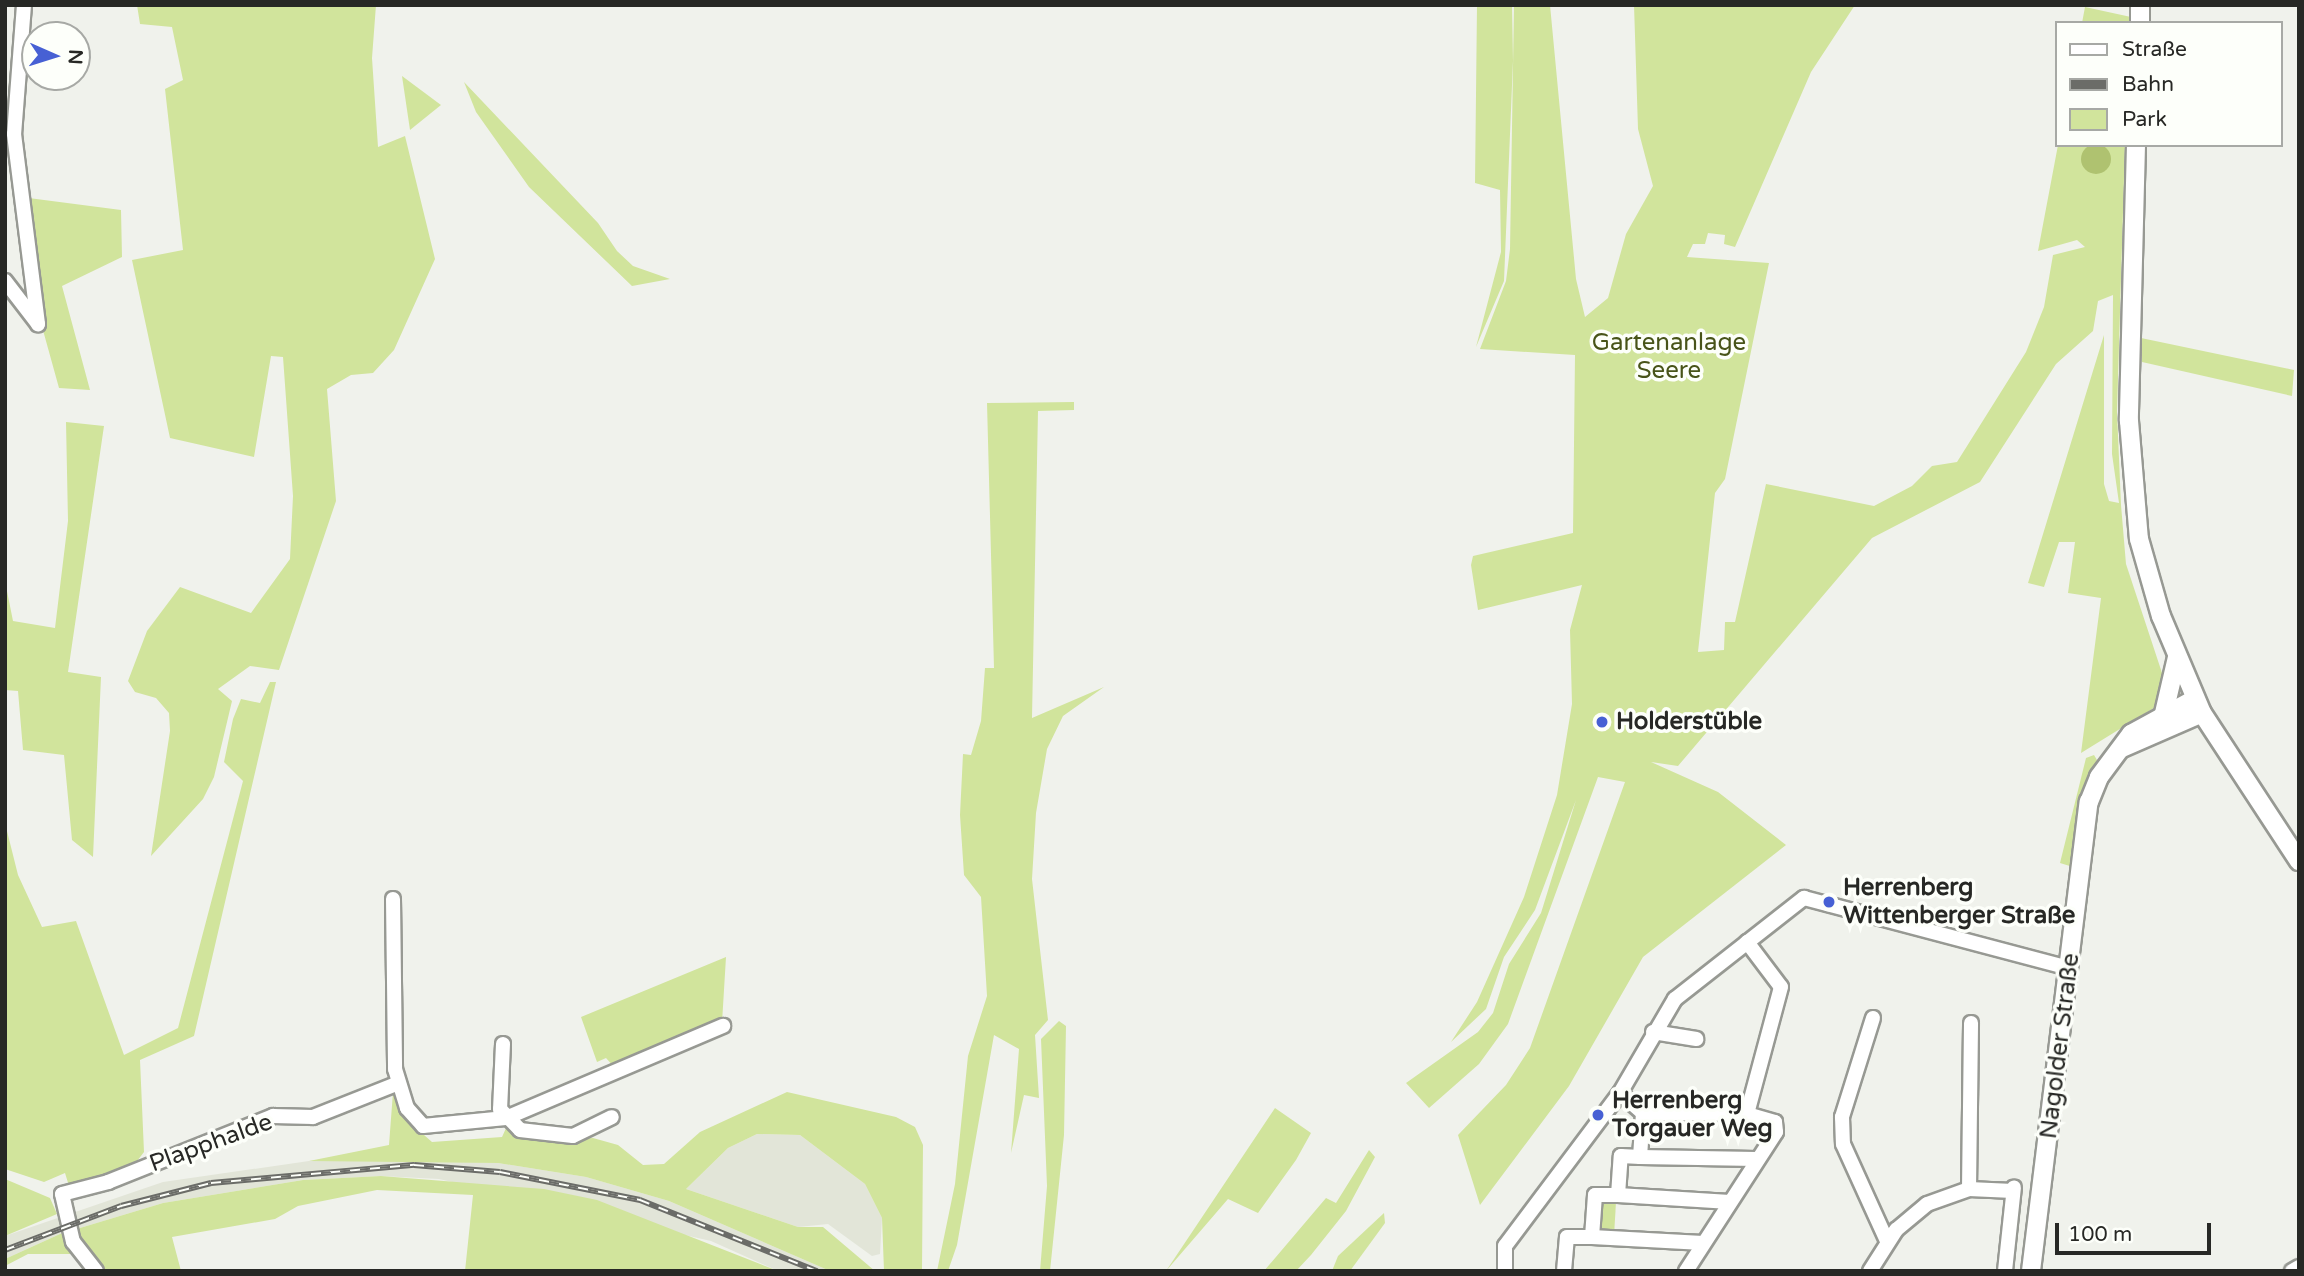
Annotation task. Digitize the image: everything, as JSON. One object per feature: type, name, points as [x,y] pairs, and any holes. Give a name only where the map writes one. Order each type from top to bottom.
[{"type":"main road","points":[[2136,147],[2131,482],[2145,566],[2177,657],[2199,706],[2299,861]]},
{"type":"main road","points":[[2164,713],[2177,657]]},
{"type":"main road","name":"Nagolder Straße","points":[[2031,1271],[2087,813],[2099,776],[2136,729],[2164,713],[2199,706]]},
{"type":"main road","name":"Nagolder Straße","points":[[2122,748],[2199,706]]},
{"type":"street","points":[[5,281],[38,324],[14,134],[24,5]]},
{"type":"street","points":[[1505,1271],[1505,1246],[1620,1093],[1653,1032],[1675,999],[1804,898],[2069,968]]},
{"type":"street","points":[[393,899],[392,1032],[399,1083],[407,1108],[423,1126],[506,1118],[723,1026]]},
{"type":"street","points":[[1747,942],[1781,987],[1747,1114]]},
{"type":"street","points":[[1873,1018],[1842,1117],[1843,1144],[1887,1241]]},
{"type":"street","points":[[1969,1189],[1975,1058],[1970,1023]]},
{"type":"street","points":[[1653,1032],[1696,1040]]},
{"type":"street","points":[[503,1044],[500,1109],[520,1130],[573,1136],[612,1117]]},
{"type":"street","name":"Plapphalde","points":[[96,1271],[73,1242],[62,1194],[108,1182],[273,1116],[313,1117],[399,1083]]},
{"type":"street","points":[[1620,1093],[1643,1113],[1747,1114],[1774,1122],[1776,1132],[1756,1159],[1686,1271]]},
{"type":"street","points":[[1640,1157],[1643,1113]]},
{"type":"street","points":[[1618,1195],[1621,1156],[1756,1159]]},
{"type":"street","points":[[1870,1271],[1887,1241],[1927,1204],[1969,1189],[2013,1189],[2005,1271]]},
{"type":"street","points":[[1592,1237],[1595,1195],[1730,1202]]},
{"type":"street","points":[[1564,1271],[1567,1237],[1703,1243]]},
{"type":"street","points":[[2292,1271],[2299,1267]]},
{"type":"shaded area","points":[[2088,147],[2104,147],[2110,153],[2110,165],[2102,173],[2090,173],[2082,165],[2082,153]]},
{"type":"shaded area","points":[[757,1134],[800,1135],[865,1184],[882,1218],[880,1254],[872,1256],[828,1224],[798,1227],[686,1189],[728,1148]]},
{"type":"shaded area","points":[[402,1158],[498,1163],[586,1177],[669,1201],[830,1271],[778,1271],[711,1241],[439,1179],[381,1176],[303,1180],[163,1203],[60,1234],[5,1259],[5,1236],[163,1182],[309,1161]]},
{"type":"green space","points":[[137,5],[376,5],[372,58],[378,147],[405,136],[435,259],[394,350],[373,373],[351,375],[327,389],[336,501],[279,670],[250,666],[218,689],[232,701],[214,777],[203,799],[151,856],[170,731],[169,713],[156,698],[135,692],[128,681],[147,631],[180,587],[251,613],[290,559],[293,496],[283,357],[271,356],[254,457],[170,438],[132,260],[183,250],[165,89],[183,80],[172,27],[140,24]]},
{"type":"green space","points":[[1477,5],[1512,5],[1513,61],[1504,281],[1476,347],[1501,252],[1500,190],[1475,183]]},
{"type":"green space","name":"Gartenanlage Seere","points":[[1514,5],[1550,5],[1576,279],[1585,317],[1608,298],[1626,234],[1653,186],[1638,129],[1634,5],[1855,5],[1811,72],[1735,247],[1724,244],[1725,235],[1708,233],[1705,244],[1693,244],[1687,257],[1769,263],[1725,479],[1715,493],[1698,652],[1724,650],[1725,622],[1735,622],[1766,484],[1874,506],[1912,486],[1932,466],[1957,462],[2026,352],[2044,307],[2053,255],[2085,247],[2077,240],[2038,251],[2058,147],[2125,147],[2117,412],[2121,505],[2126,564],[2166,685],[2157,706],[2081,753],[2101,598],[2068,593],[2075,542],[2059,542],[2044,587],[2028,583],[2104,335],[2104,484],[2109,501],[2119,503],[2112,454],[2113,295],[2098,301],[2093,331],[2056,364],[1980,482],[1872,538],[1678,766],[1651,762],[1718,792],[1786,845],[1643,957],[1569,1086],[1480,1205],[1458,1135],[1506,1085],[1530,1048],[1625,782],[1598,777],[1508,1024],[1479,1064],[1429,1108],[1406,1083],[1478,1032],[1493,1013],[1509,964],[1541,913],[1576,800],[1535,910],[1504,957],[1486,1009],[1451,1042],[1477,1002],[1524,897],[1557,795],[1572,704],[1570,630],[1582,585],[1478,610],[1471,565],[1473,556],[1573,533],[1575,355],[1480,349],[1506,281],[1510,249]]},
{"type":"green space","points":[[2085,7],[2131,17],[2130,21],[2082,21]]},
{"type":"green space","points":[[402,76],[441,105],[410,130]]},
{"type":"green space","points":[[464,82],[598,223],[617,251],[633,266],[670,279],[632,286],[529,187],[476,112]]},
{"type":"green space","points":[[21,197],[121,210],[122,257],[62,286],[90,390],[59,388],[41,323]]},
{"type":"green space","points":[[2141,338],[2294,370],[2292,396],[2142,362]]},
{"type":"green space","points":[[1074,402],[1074,410],[1038,411],[1032,718],[1104,687],[1063,716],[1047,749],[1036,813],[1032,879],[1048,1020],[1035,1035],[1039,1098],[1024,1095],[1011,1153],[1019,1049],[994,1035],[957,1245],[948,1271],[937,1271],[955,1184],[968,1056],[987,996],[981,897],[964,875],[960,815],[963,754],[971,755],[981,721],[985,668],[994,668],[987,403]]},
{"type":"green space","points":[[66,422],[104,426],[68,672],[101,677],[93,857],[72,840],[64,755],[23,750],[18,691],[5,690],[5,581],[13,621],[55,628],[68,521]]},
{"type":"green space","points":[[270,682],[276,682],[194,1036],[140,1060],[144,1152],[134,1165],[69,1186],[65,1173],[44,1182],[5,1169],[5,823],[18,875],[42,927],[76,921],[124,1055],[178,1028],[243,781],[224,762],[233,719],[241,699],[260,703]]},
{"type":"green space","points":[[2094,755],[2097,760],[2084,789],[2073,867],[2060,863],[2086,758]]},
{"type":"green space","points":[[726,957],[722,1023],[615,1068],[606,1058],[597,1062],[581,1017]]},
{"type":"green space","points":[[1059,1021],[1066,1026],[1064,1135],[1050,1271],[1040,1271],[1047,1186],[1041,1039]]},
{"type":"green space","points":[[393,1092],[408,1121],[432,1142],[502,1137],[507,1126],[561,1140],[593,1138],[618,1145],[643,1165],[664,1164],[700,1132],[787,1092],[896,1117],[915,1127],[923,1145],[922,1271],[884,1271],[882,1218],[865,1184],[800,1135],[757,1134],[728,1148],[686,1189],[798,1227],[823,1227],[875,1271],[830,1271],[669,1201],[586,1177],[498,1163],[309,1161],[389,1145]]},
{"type":"green space","points":[[1275,1108],[1311,1133],[1296,1160],[1258,1213],[1228,1199],[1166,1271]]},
{"type":"green space","points":[[1369,1150],[1375,1157],[1346,1211],[1311,1255],[1296,1271],[1264,1271],[1326,1198],[1336,1203]]},
{"type":"green space","points":[[381,1176],[544,1189],[597,1200],[778,1271],[465,1271],[473,1195],[377,1190],[298,1206],[275,1219],[172,1237],[181,1271],[104,1271],[85,1254],[28,1254],[5,1266],[5,1259],[60,1234],[163,1203],[303,1180]]},
{"type":"green space","points":[[5,1179],[50,1198],[57,1214],[5,1236]]},
{"type":"green space","points":[[1600,1200],[1616,1202],[1614,1236],[1599,1235]]},
{"type":"green space","points":[[1384,1213],[1385,1223],[1350,1271],[1332,1271],[1338,1256]]},
{"type":"railway","points":[[5,1250],[121,1206],[211,1183],[414,1165],[500,1172],[640,1200],[817,1271]]},
{"type":"place","name":"Holderstüble","points":[[1602,722]]},
{"type":"place","name":"Herrenberg Wittenberger Straße","points":[[1829,902]]},
{"type":"place","name":"Herrenberg Torgauer Weg","points":[[1598,1115]]}]
